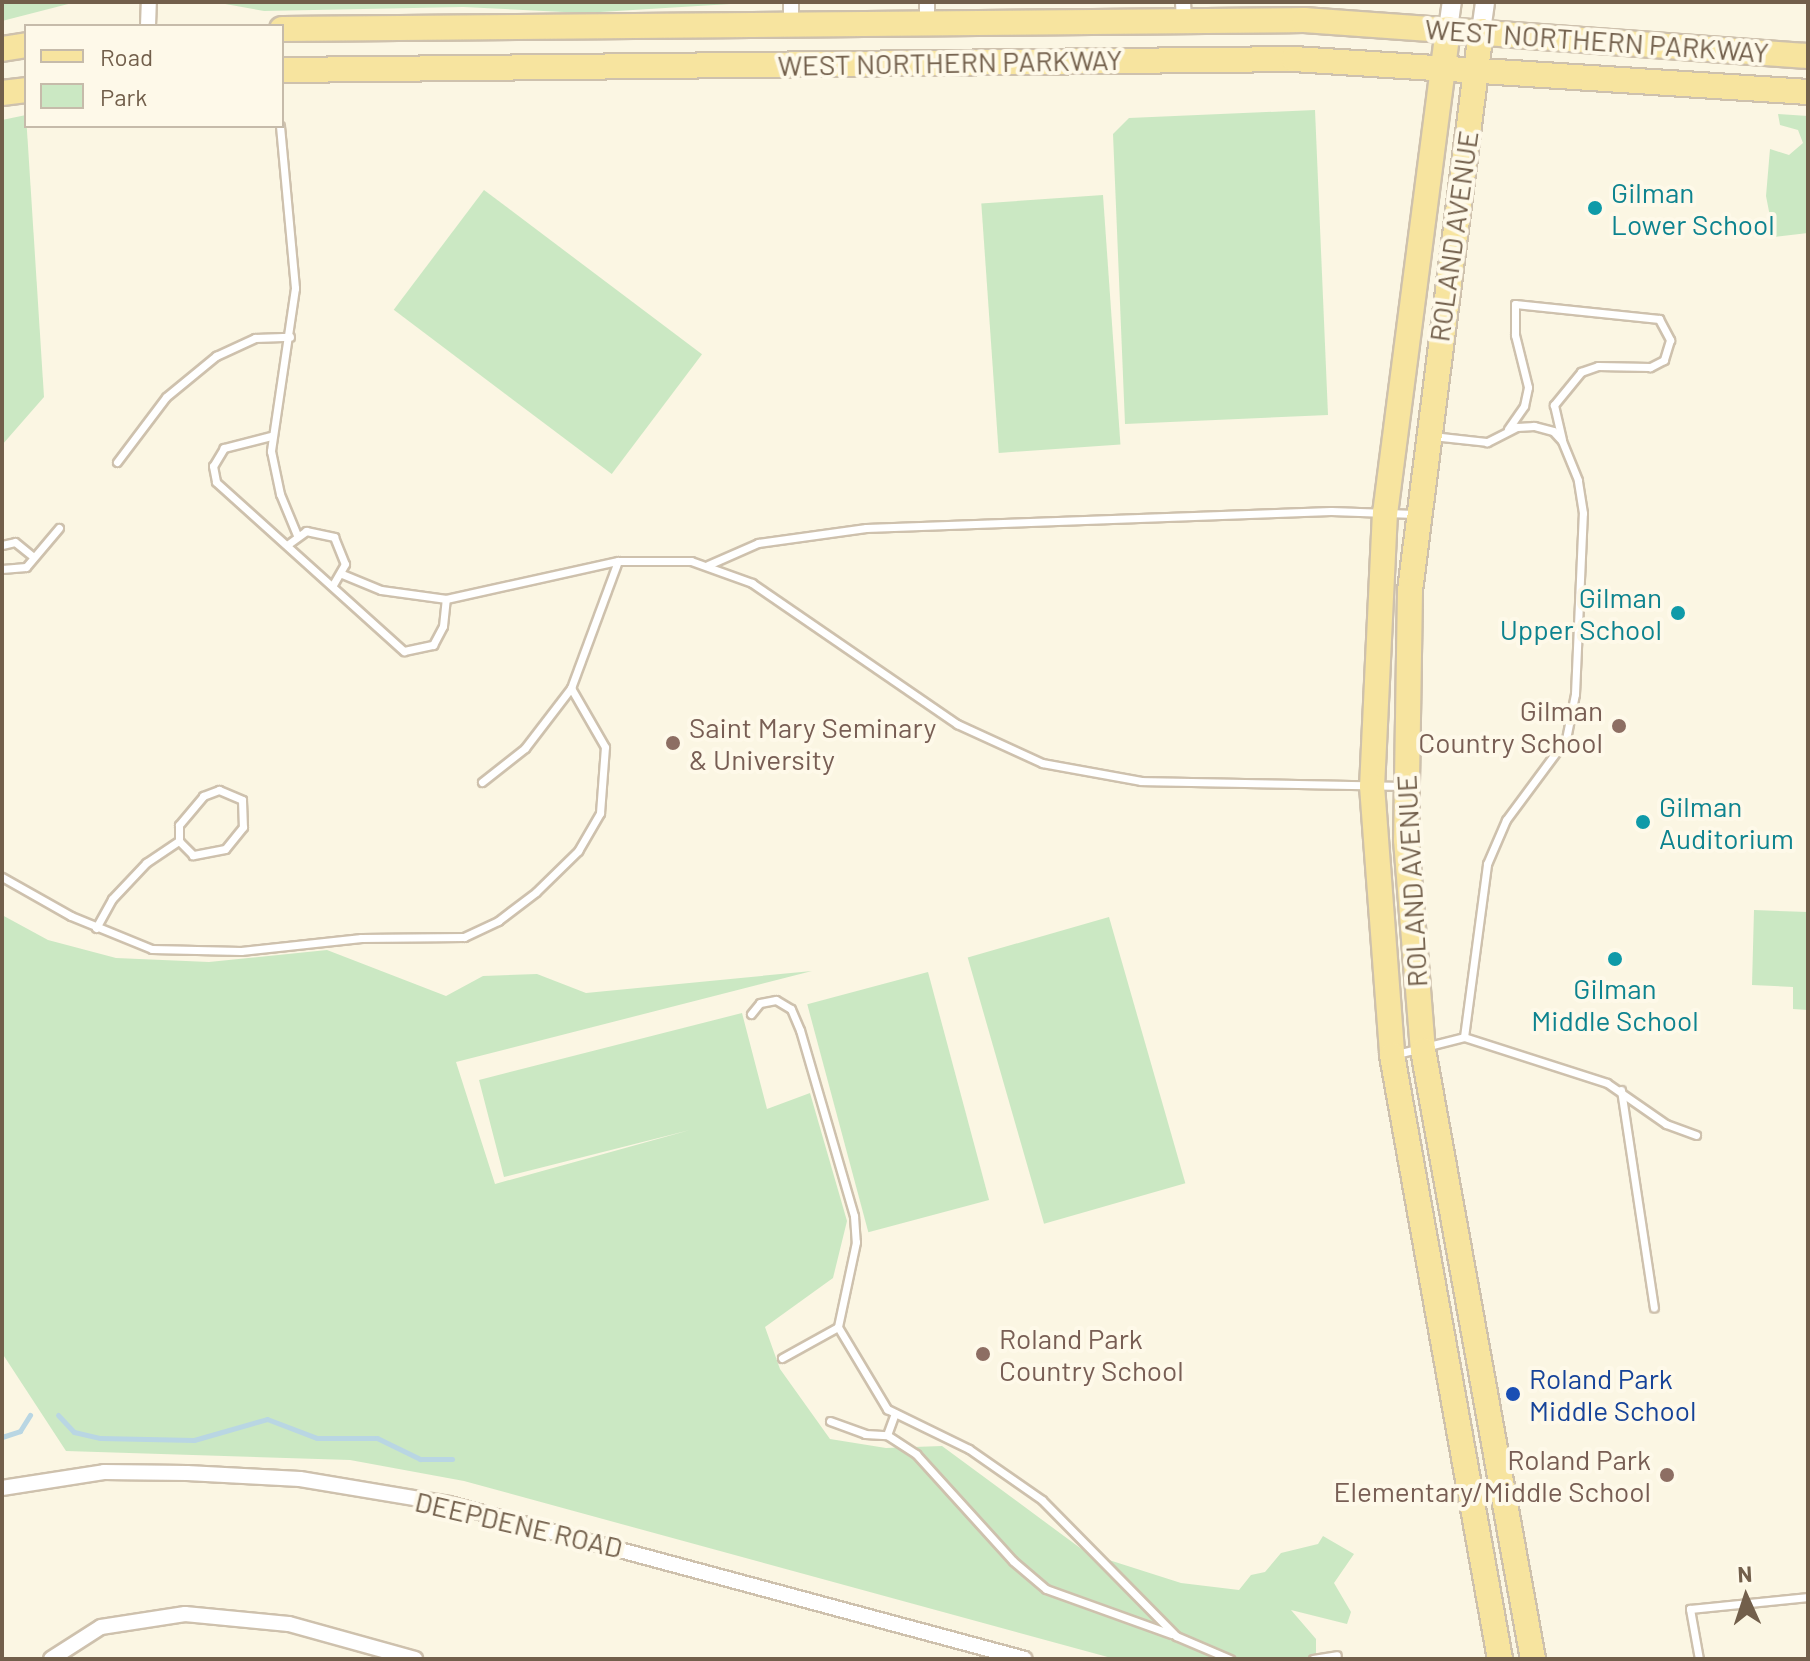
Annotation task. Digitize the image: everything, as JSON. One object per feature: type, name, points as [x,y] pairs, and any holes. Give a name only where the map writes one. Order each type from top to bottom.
[{"type":"main road","name":"WEST NORTHERN PARKWAY","points":[[284,29],[791,12],[1184,10],[1304,16],[1808,56]]},
{"type":"main road","name":"ROLAND AVENUE","points":[[1448,29],[1385,512],[1372,786],[1392,1055],[1500,1659]]},
{"type":"main road","name":"ROLAND AVENUE","points":[[1481,31],[1417,514],[1407,642],[1405,786],[1423,1050],[1533,1659]]},
{"type":"main road","points":[[2,49],[24,45]]},
{"type":"main road","name":"WEST NORTHERN PARKWAY","points":[[284,70],[1294,59],[1476,68],[1808,92]]},
{"type":"main road","points":[[2,93],[24,90]]},
{"type":"street","points":[[148,24],[149,2]]},
{"type":"street","name":"ROLAND AVENUE","points":[[1448,29],[1452,2]]},
{"type":"street","name":"ROLAND AVENUE","points":[[1481,31],[1485,2]]},
{"type":"street","name":"DEEPDENE ROAD","points":[[2,1488],[104,1472],[300,1479],[419,1499],[602,1542],[1025,1659]]},
{"type":"street","points":[[51,1659],[101,1627],[185,1614],[289,1624],[415,1659]]},
{"type":"lane","points":[[280,128],[295,257],[290,337],[271,436],[280,494],[297,535]]},
{"type":"lane","points":[[1464,1037],[1481,898],[1494,842],[1566,739],[1573,717],[1583,513],[1578,480],[1562,441],[1556,401],[1592,367],[1650,367],[1664,360],[1670,340],[1659,319],[1515,304],[1515,335],[1528,387],[1524,406],[1507,431]]},
{"type":"lane","points":[[117,462],[166,397],[216,356],[255,338],[290,337]]},
{"type":"lane","points":[[1427,435],[1479,442],[1507,431],[1544,427],[1562,441]]},
{"type":"lane","points":[[271,436],[224,448],[215,456],[213,473],[216,482],[404,651],[425,651],[440,636],[446,599]]},
{"type":"lane","points":[[708,565],[758,543],[866,528],[1385,512],[1417,514]]},
{"type":"lane","points":[[2,569],[19,570],[59,528]]},
{"type":"lane","points":[[287,545],[297,535],[316,529],[334,537],[344,554],[342,574],[333,585]]},
{"type":"lane","points":[[2,545],[15,542],[32,556]]},
{"type":"lane","points":[[342,574],[401,594],[446,599],[618,561],[653,559],[708,565],[778,599],[873,670],[957,724],[1042,763],[1141,781],[1405,786]]},
{"type":"lane","points":[[482,782],[533,740],[571,688],[618,561]]},
{"type":"lane","points":[[2,877],[96,928],[152,949],[209,952],[361,938],[448,939],[478,931],[514,910],[559,870],[600,813],[605,747],[571,688]]},
{"type":"lane","points":[[219,790],[242,800],[243,827],[225,849],[193,855],[179,841],[184,814],[203,796],[219,790]]},
{"type":"lane","points":[[96,928],[122,887],[159,851],[179,841]]},
{"type":"lane","points":[[751,1014],[760,1003],[776,1000],[791,1009],[854,1216],[856,1242],[838,1327],[887,1409],[969,1449],[1042,1500],[1176,1636]]},
{"type":"lane","points":[[1392,1055],[1423,1050],[1464,1037],[1621,1090],[1666,1124],[1696,1135]]},
{"type":"lane","points":[[1621,1090],[1654,1308]]},
{"type":"lane","points":[[782,1358],[838,1327]]},
{"type":"lane","points":[[887,1435],[895,1413]]},
{"type":"lane","points":[[830,1421],[865,1434],[887,1435],[950,1486],[1013,1561],[1046,1589],[1230,1659]]},
{"type":"lane","points":[[1699,1659],[1690,1609],[1808,1597]]},
{"type":"lane","points":[[1313,1659],[1337,1655]]},
{"type":"green space","points":[[2,2],[76,2],[2,21]]},
{"type":"green space","points":[[214,2],[763,2],[584,13],[463,7],[264,11]]},
{"type":"green space","points":[[1315,110],[1328,415],[1125,424],[1113,134],[1129,118]]},
{"type":"green space","points":[[1778,114],[1808,116],[1808,233],[1774,237],[1766,196],[1770,149],[1789,155],[1803,143],[1798,130],[1780,125]]},
{"type":"green space","points":[[24,115],[24,128],[27,128],[44,397],[2,445],[2,120]]},
{"type":"green space","points":[[484,190],[702,354],[612,474],[394,310]]},
{"type":"green space","points":[[1103,195],[1120,444],[999,453],[981,204]]},
{"type":"green space","points":[[1754,910],[1808,912],[1808,1010],[1793,1009],[1793,987],[1752,985]]},
{"type":"green space","points":[[2,915],[48,940],[116,958],[209,962],[327,950],[446,996],[483,976],[537,974],[586,993],[812,971],[456,1062],[495,1184],[690,1130],[504,1177],[479,1080],[742,1013],[767,1109],[810,1093],[847,1221],[833,1278],[765,1327],[780,1369],[830,1439],[886,1448],[942,1446],[1087,1553],[1181,1583],[1239,1590],[1251,1575],[1265,1572],[1281,1553],[1318,1544],[1323,1536],[1354,1554],[1334,1583],[1351,1612],[1347,1624],[1291,1610],[1316,1639],[1316,1659],[1115,1659],[464,1481],[350,1460],[66,1451],[2,1353]]},
{"type":"green space","points":[[1109,917],[1185,1183],[1044,1224],[968,958]]},
{"type":"green space","points":[[928,972],[989,1200],[868,1232],[807,1004]]},
{"type":"waterway","points":[[2,1437],[20,1431],[30,1415]]},
{"type":"waterway","points":[[58,1415],[74,1432],[100,1438],[194,1440],[267,1419],[317,1438],[377,1438],[420,1459],[452,1459]]},
{"type":"place","name":"Gilman Lower School","points":[[1595,208]]},
{"type":"place","name":"Gilman Upper School","points":[[1678,613]]},
{"type":"place","name":"Gilman Country School","points":[[1619,726]]},
{"type":"place","name":"Saint Mary Seminary & University","points":[[673,743]]},
{"type":"place","name":"Gilman Auditorium","points":[[1643,822]]},
{"type":"place","name":"Gilman Middle School","points":[[1615,959]]},
{"type":"place","name":"Roland Park Country School","points":[[983,1354]]},
{"type":"place","name":"Roland Park Middle School","points":[[1513,1394]]},
{"type":"place","name":"Roland Park Elementary/Middle School","points":[[1667,1475]]}]
